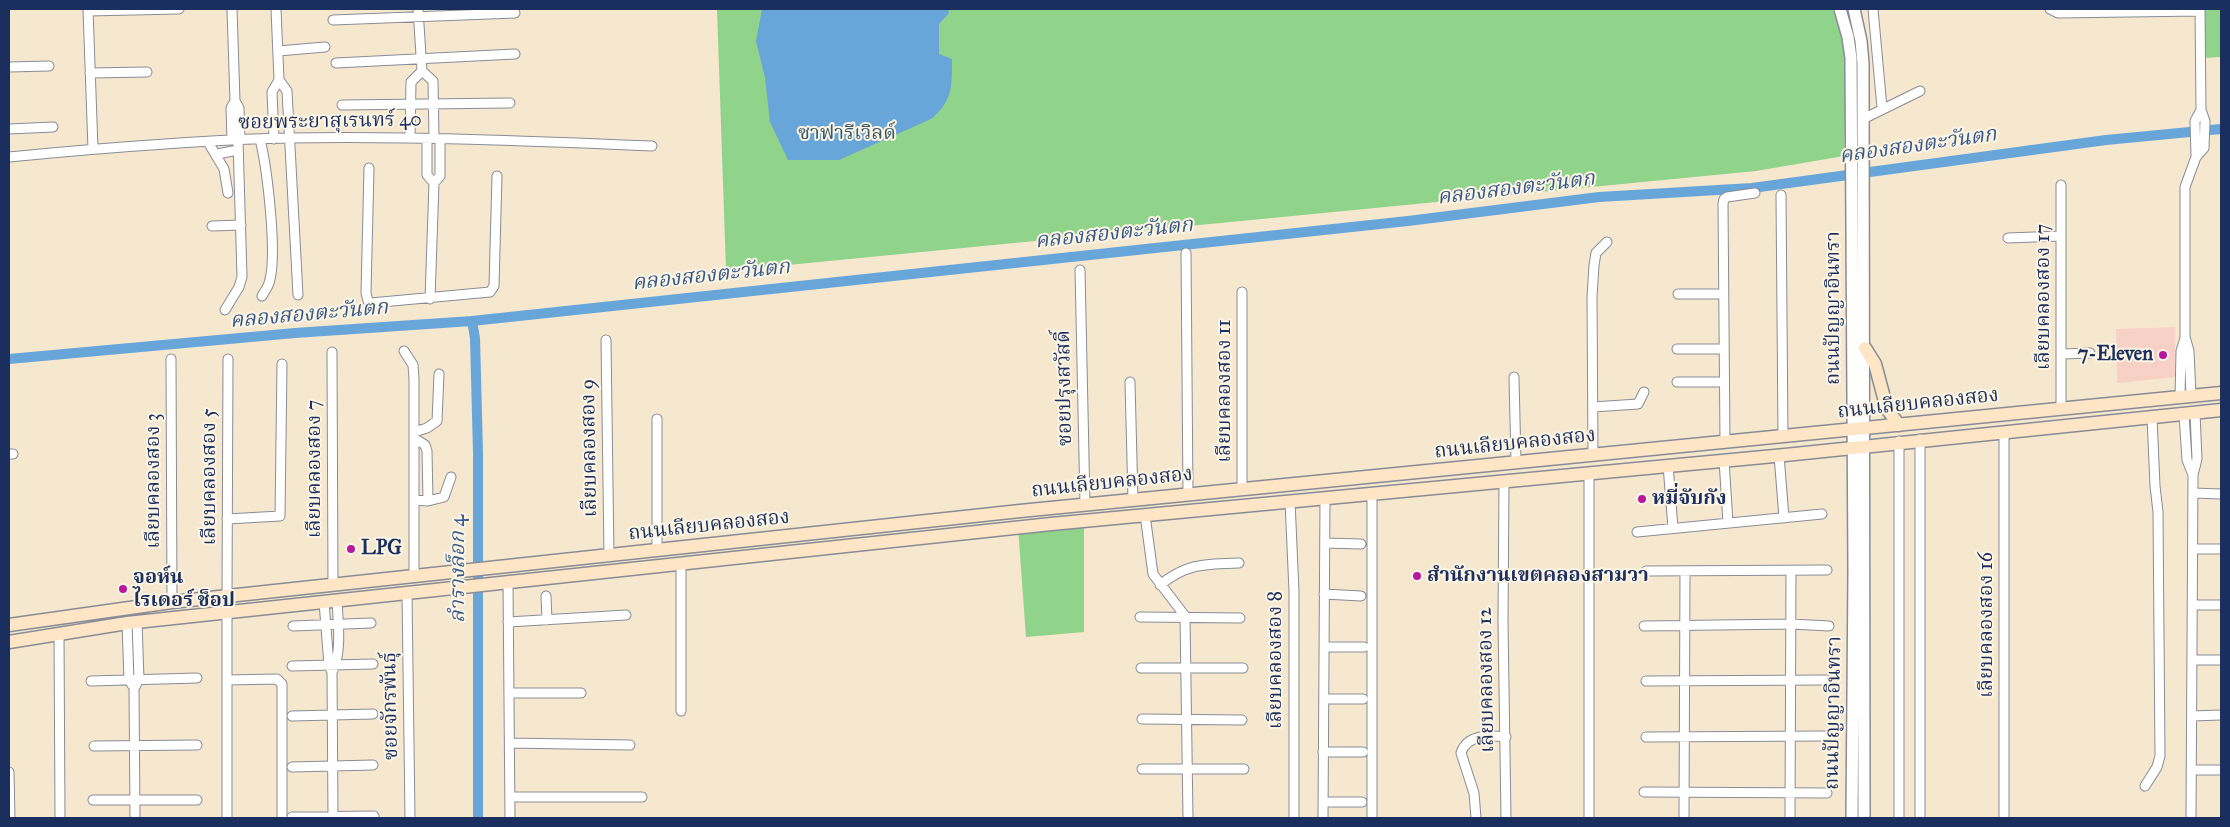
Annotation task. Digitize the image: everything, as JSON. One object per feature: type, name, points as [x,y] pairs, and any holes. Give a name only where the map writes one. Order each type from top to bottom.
[{"type":"main road","points":[[1865,348],[1875,364],[1887,408],[1899,425]]},
{"type":"main road","name":"ถนนเลียบคลองสอง","points":[[9,625],[172,602],[1085,504],[1859,430],[2221,393]]},
{"type":"main road","name":"ถนนเลียบคลองสอง","points":[[9,642],[127,623],[1145,515],[1668,466],[1899,441],[2221,410]]},
{"type":"main road","points":[[1563,458],[1565,475]]},
{"type":"main road","points":[[116,609],[127,623]]},
{"type":"street","points":[[93,149],[88,10],[178,9]]},
{"type":"street","points":[[225,310],[239,287],[242,277],[238,150],[236,140],[239,108],[235,101],[232,9]]},
{"type":"street","points":[[276,9],[279,80],[287,92],[292,138],[298,295]]},
{"type":"street","name":"ถนนปัญญาอินทรา","points":[[1840,9],[1848,37],[1851,58],[1858,169],[1859,446],[1864,818]]},
{"type":"street","points":[[1873,9],[1882,108]]},
{"type":"street","name":"ถนนปัญญาอินทรา","points":[[1857,10],[1861,41],[1863,119],[1857,151]]},
{"type":"street","points":[[2055,10],[2200,10],[2200,110],[2205,121],[2204,148],[2196,157],[2185,187],[2185,337],[2180,351],[2186,396]]},
{"type":"street","points":[[419,12],[422,71],[433,81],[434,138],[440,176],[434,184],[430,299]]},
{"type":"street","points":[[333,20],[419,12],[515,13]]},
{"type":"street","points":[[278,51],[325,47]]},
{"type":"street","points":[[336,63],[421,57],[515,54]]},
{"type":"street","points":[[9,67],[49,66]]},
{"type":"street","points":[[410,138],[411,82],[422,71]]},
{"type":"street","points":[[90,73],[147,72]]},
{"type":"street","points":[[274,139],[272,92],[279,80]]},
{"type":"street","points":[[1863,119],[1920,91]]},
{"type":"street","points":[[342,105],[510,103]]},
{"type":"street","points":[[2196,157],[2194,147],[2195,121],[2200,110]]},
{"type":"street","points":[[9,129],[53,127]]},
{"type":"street","name":"ซอยพระยาสุเรนทร์ 40","points":[[9,157],[93,149],[292,138],[434,138],[652,146]]},
{"type":"street","points":[[260,139],[267,176],[272,260],[269,283],[262,296]]},
{"type":"street","points":[[208,142],[217,154],[224,169],[228,194]]},
{"type":"street","points":[[217,154],[238,150]]},
{"type":"street","points":[[369,168],[368,301],[430,299],[486,293],[493,288],[497,176]]},
{"type":"street","name":"ถนนปัญญาอินทรา","points":[[1858,183],[1865,348],[1859,430]]},
{"type":"street","name":"เลียบคลองสอง 17","points":[[2061,185],[2061,408]]},
{"type":"street","points":[[1725,442],[1724,199],[1755,194]]},
{"type":"street","points":[[1781,195],[1783,436]]},
{"type":"street","points":[[212,226],[241,226]]},
{"type":"street","points":[[2008,238],[2062,236]]},
{"type":"street","points":[[1593,455],[1594,265],[1596,253],[1607,242]]},
{"type":"street","points":[[1186,253],[1188,494]]},
{"type":"street","name":"ซอยปรุงสวัสดิ์","points":[[1080,270],[1085,504]]},
{"type":"street","name":"เลียบคลองสอง 11","points":[[1242,292],[1242,489]]},
{"type":"street","points":[[1678,294],[1724,294]]},
{"type":"street","name":"เลียบคลองสอง 9","points":[[606,340],[609,556]]},
{"type":"street","points":[[1677,349],[1724,349]]},
{"type":"street","points":[[404,351],[413,365],[414,576]]},
{"type":"street","name":"เลียบคลองสอง 7","points":[[332,352],[333,585]]},
{"type":"street","points":[[2062,354],[2090,353]]},
{"type":"street","name":"เลียบคลองสอง 3","points":[[171,359],[172,602]]},
{"type":"street","name":"เลียบคลองสอง 5","points":[[226,596],[228,359]]},
{"type":"street","points":[[227,519],[280,516],[282,364]]},
{"type":"street","points":[[414,435],[437,421],[439,374]]},
{"type":"street","points":[[1514,378],[1516,462]]},
{"type":"street","points":[[1130,382],[1133,500]]},
{"type":"street","points":[[1677,382],[1724,382]]},
{"type":"street","points":[[1593,407],[1638,404],[1644,392]]},
{"type":"street","points":[[2189,413],[2197,459],[2193,475],[2191,818]]},
{"type":"street","points":[[2145,786],[2157,767],[2160,756],[2158,512],[2152,417]]},
{"type":"street","points":[[657,419],[658,551]]},
{"type":"street","name":"เลียบคลองสอง 16","points":[[2004,432],[2004,818]]},
{"type":"street","points":[[414,435],[425,444],[427,451],[428,501]]},
{"type":"street","points":[[1920,440],[1920,818]]},
{"type":"street","points":[[1899,441],[1899,818]]},
{"type":"street","name":"ถนนปัญญาอินทรา","points":[[1852,818],[1859,446]]},
{"type":"street","points":[[1779,455],[1784,518]]},
{"type":"street","points":[[1724,460],[1728,523]]},
{"type":"street","points":[[1668,466],[1673,528]]},
{"type":"street","points":[[1589,473],[1589,818]]},
{"type":"street","points":[[414,500],[428,501],[444,497],[451,477]]},
{"type":"street","name":"เลียบคลองสอง 12","points":[[1504,481],[1503,621],[1506,818]]},
{"type":"street","points":[[1372,493],[1372,818]]},
{"type":"street","points":[[2193,493],[2221,494]]},
{"type":"street","points":[[1323,818],[1325,498]]},
{"type":"street","name":"เลียบคลองสอง 8","points":[[1290,501],[1294,591],[1294,818]]},
{"type":"street","points":[[1637,532],[1822,514]]},
{"type":"street","points":[[1145,515],[1153,574],[1185,616],[1188,818]]},
{"type":"street","points":[[1325,543],[1361,544]]},
{"type":"street","points":[[2192,549],[2221,548]]},
{"type":"street","points":[[681,564],[681,711]]},
{"type":"street","points":[[1160,585],[1183,569],[1196,565],[1239,564]]},
{"type":"street","points":[[1646,571],[1827,570]]},
{"type":"street","points":[[1790,818],[1791,571]]},
{"type":"street","points":[[1684,818],[1685,572]]},
{"type":"street","points":[[508,582],[510,818]]},
{"type":"street","name":"ซอยจักรพันธุ์","points":[[407,594],[410,818]]},
{"type":"street","points":[[1324,594],[1361,596]]},
{"type":"street","points":[[546,596],[547,620]]},
{"type":"street","points":[[331,602],[338,624],[332,667],[333,817]]},
{"type":"street","points":[[331,602],[326,625],[332,667]]},
{"type":"street","points":[[2192,605],[2221,605]]},
{"type":"street","points":[[227,612],[227,818]]},
{"type":"street","points":[[508,622],[626,615]]},
{"type":"street","points":[[1140,617],[1240,618]]},
{"type":"street","points":[[127,623],[134,680],[135,818]]},
{"type":"street","points":[[293,626],[371,623]]},
{"type":"street","points":[[1644,626],[1791,624],[1829,626]]},
{"type":"street","points":[[59,634],[60,818]]},
{"type":"street","points":[[1324,647],[1364,647]]},
{"type":"street","points":[[2192,660],[2221,660]]},
{"type":"street","points":[[292,666],[332,667],[373,664]]},
{"type":"street","points":[[1141,668],[1243,668]]},
{"type":"street","points":[[91,681],[197,678]]},
{"type":"street","points":[[227,680],[278,679],[282,684],[282,818]]},
{"type":"street","points":[[1646,681],[1826,680]]},
{"type":"street","points":[[509,693],[581,693]]},
{"type":"street","points":[[1324,699],[1363,699]]},
{"type":"street","points":[[292,716],[373,714]]},
{"type":"street","points":[[2192,716],[2221,715]]},
{"type":"street","points":[[1142,719],[1242,720]]},
{"type":"street","points":[[1476,818],[1474,793],[1461,753],[1463,748],[1476,738],[1487,735],[1506,736]]},
{"type":"street","points":[[1646,737],[1825,736]]},
{"type":"street","points":[[510,743],[630,745]]},
{"type":"street","points":[[94,746],[197,745]]},
{"type":"street","points":[[1323,752],[1363,752]]},
{"type":"street","points":[[292,767],[373,765]]},
{"type":"street","points":[[1142,769],[1244,769]]},
{"type":"street","points":[[2192,770],[2221,770]]},
{"type":"street","points":[[9,772],[10,818]]},
{"type":"street","points":[[1644,792],[1827,793]]},
{"type":"street","points":[[510,798],[642,797]]},
{"type":"street","points":[[93,800],[197,800]]},
{"type":"street","points":[[1323,802],[1362,802]]},
{"type":"street","points":[[292,817],[374,816]]},
{"type":"shaded area","points":[[2175,327],[2175,377],[2117,383],[2116,329]]},
{"type":"green space","name":"ซาฟารีเวิลด์","points":[[717,9],[1833,9],[1847,55],[1844,156],[1756,171],[726,271]]},
{"type":"green space","points":[[2203,9],[2221,9],[2221,57],[2204,58]]},
{"type":"green space","points":[[1084,521],[1084,632],[1026,637],[1018,527]]},
{"type":"water","points":[[762,9],[948,9],[949,13],[939,24],[939,54],[952,59],[950,92],[944,106],[931,119],[839,160],[788,160],[770,122],[765,78],[756,41]]},
{"type":"waterway","name":"คลองสองตะวันตก","points":[[9,359],[295,333],[472,321],[1408,221],[1599,197],[1752,188],[2106,140],[2221,129]]},
{"type":"waterway","name":"ลำรางล็อก 4","points":[[472,321],[475,338],[478,453],[478,818]]},
{"type":"place","name":"7-Eleven","points":[[2163,355]]},
{"type":"place","name":"หมี่จับกัง","points":[[1642,499]]},
{"type":"place","name":"LPG","points":[[351,549]]},
{"type":"place","name":"สำนักงานเขตคลองสามวา","points":[[1417,576]]},
{"type":"place","name":"จอห์น ไรเดอร์ ช็อป","points":[[123,589]]}]
